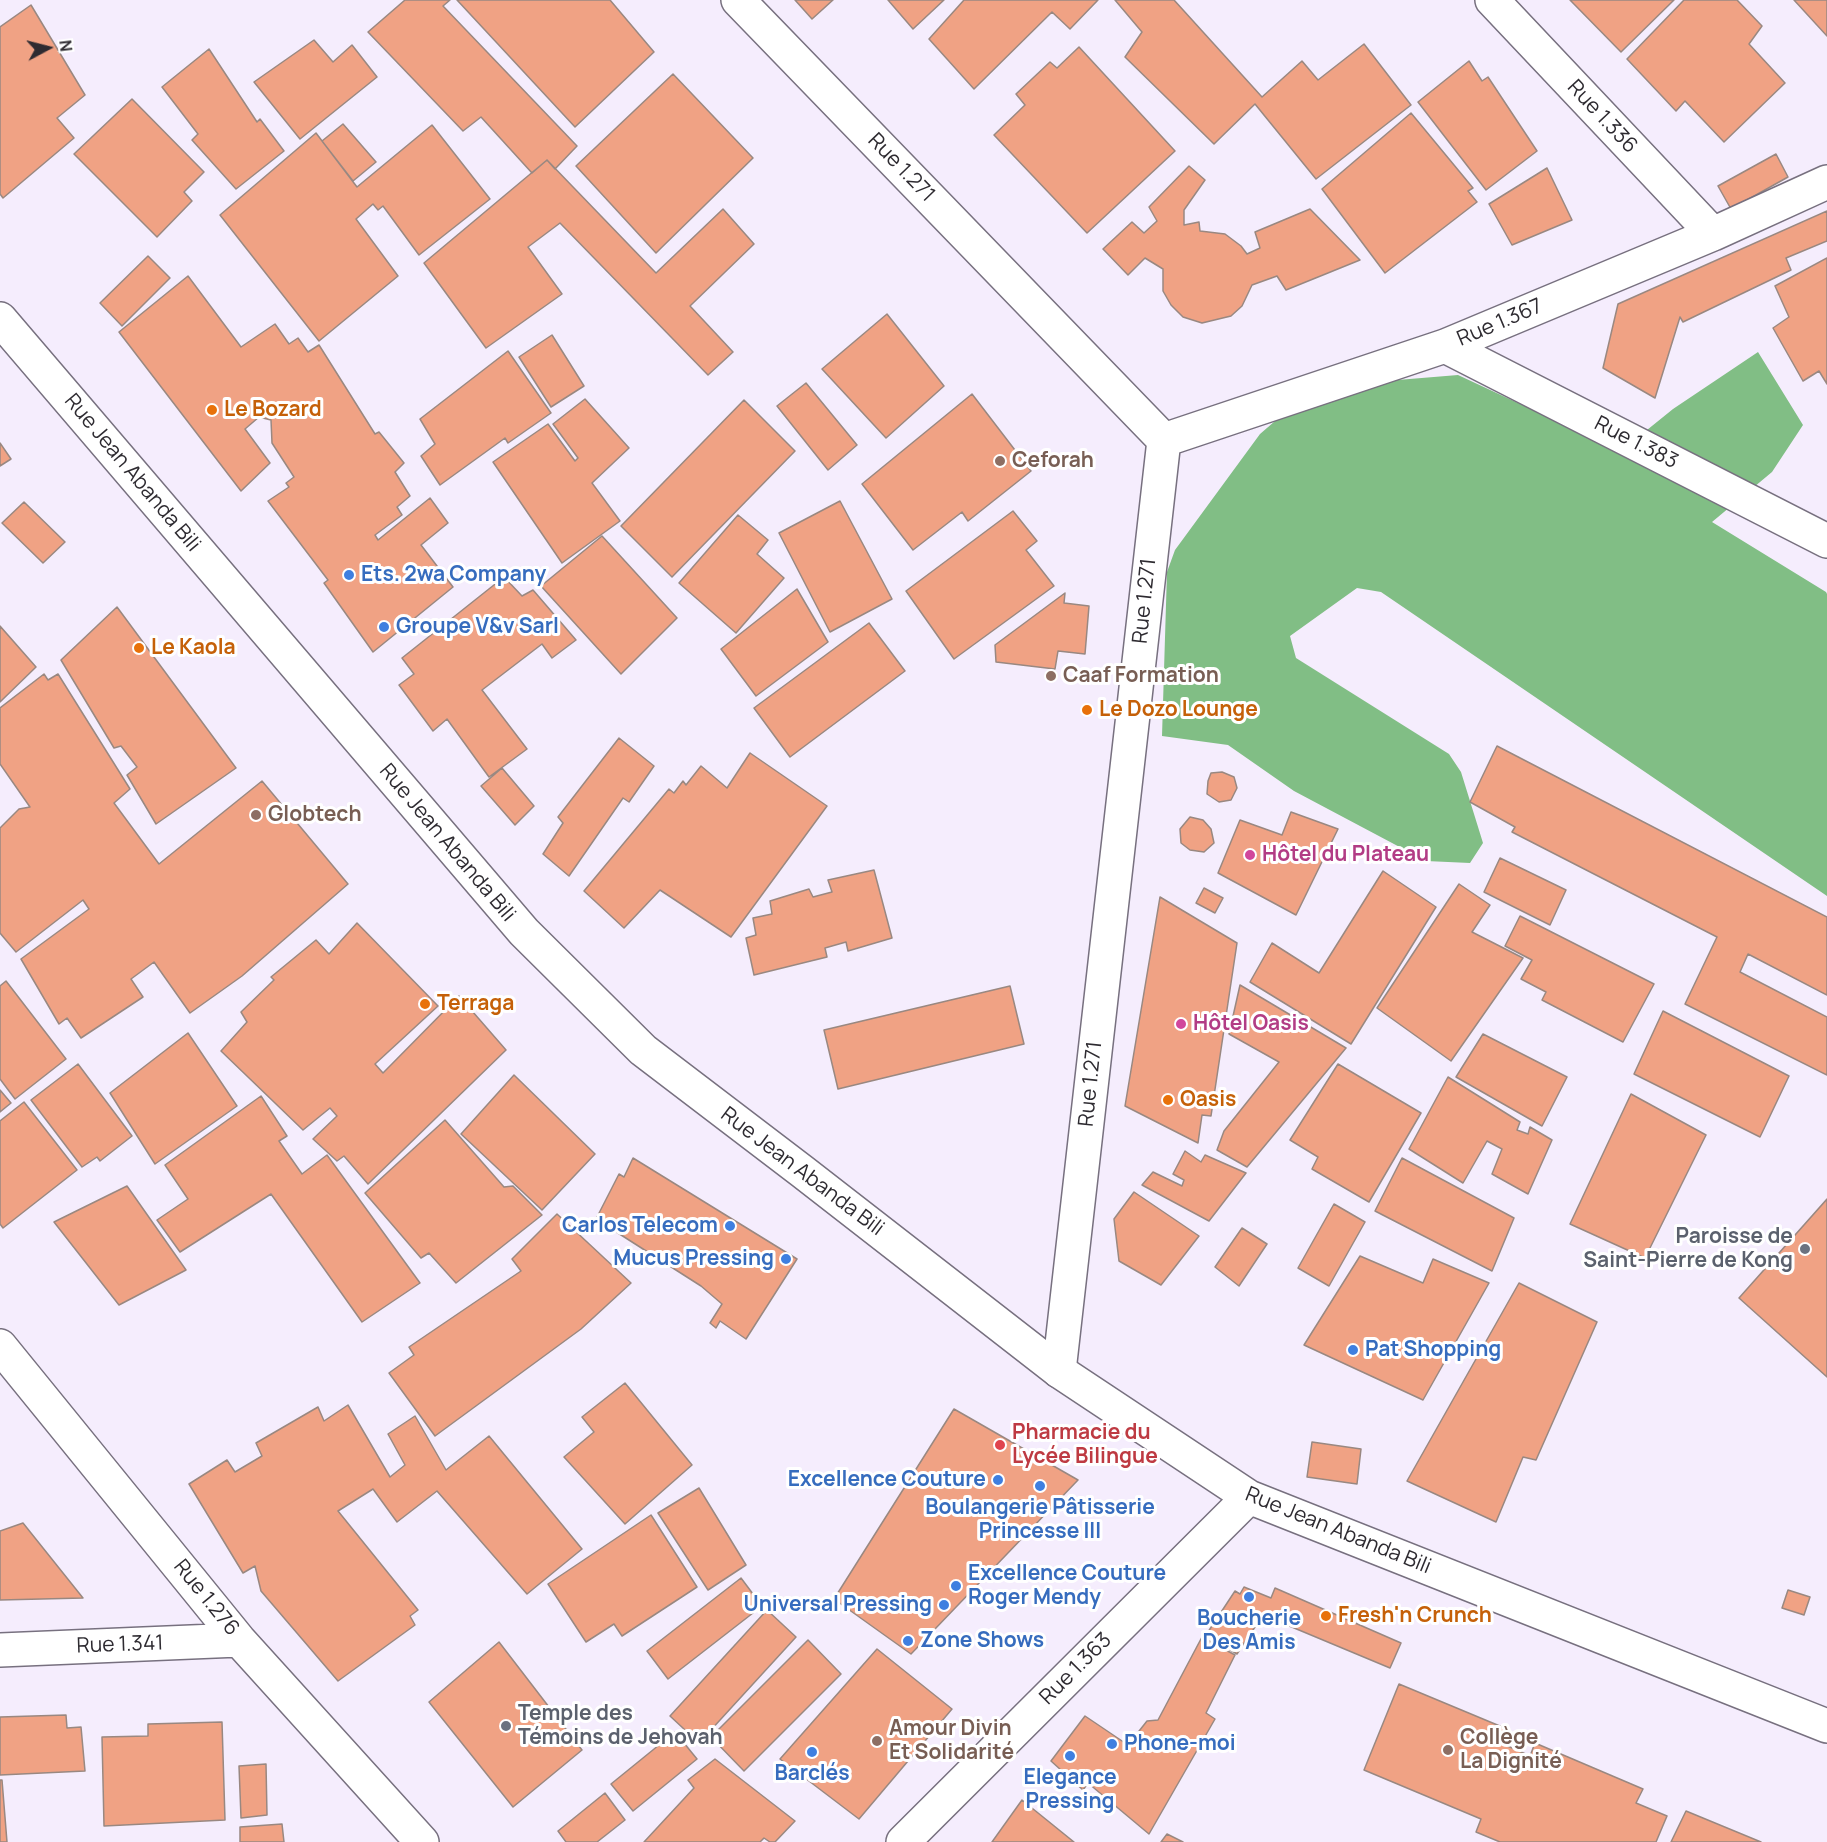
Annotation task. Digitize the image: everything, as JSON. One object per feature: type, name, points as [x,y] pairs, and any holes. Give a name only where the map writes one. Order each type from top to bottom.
[{"type":"street","name":"Rue 1.271","points":[[738,0],[1164,440],[1059,1371]]},
{"type":"street","name":"Rue 1.336","points":[[1492,0],[1713,234]]},
{"type":"street","name":"Rue 1.367","points":[[1164,440],[1445,346],[1713,234],[1827,182]]},
{"type":"street","name":"Rue Jean Abanda Bili","points":[[0,319],[524,933],[642,1050],[1059,1371],[1248,1497],[1827,1726]]},
{"type":"street","name":"Rue 1.383","points":[[1445,346],[1827,541]]},
{"type":"street","name":"Rue 1.276","points":[[0,1346],[239,1640],[422,1842]]},
{"type":"street","name":"Rue 1.363","points":[[903,1842],[1248,1497]]},
{"type":"street","name":"Rue 1.341","points":[[0,1650],[239,1640]]},
{"type":"green space","points":[[1758,352],[1803,425],[1772,472],[1712,522],[1827,594],[1827,896],[1381,592],[1357,588],[1290,636],[1296,658],[1449,754],[1461,772],[1483,843],[1470,863],[1426,861],[1294,791],[1228,745],[1162,736],[1167,572],[1175,550],[1260,434],[1296,403],[1337,385],[1458,375],[1621,451],[1673,409]]},
{"type":"building","points":[[405,0],[450,0],[443,6],[577,146],[555,169],[547,160],[532,173],[481,117],[463,131],[368,32]]},
{"type":"building","points":[[457,0],[610,0],[654,52],[575,127]]},
{"type":"building","points":[[795,0],[833,0],[812,19]]},
{"type":"building","points":[[888,0],[944,0],[913,29]]},
{"type":"building","points":[[964,0],[1098,0],[1070,29],[1052,12],[974,89],[929,39]]},
{"type":"building","points":[[1115,0],[1174,0],[1262,97],[1302,61],[1318,80],[1364,44],[1411,105],[1316,179],[1255,104],[1214,144],[1125,57],[1142,32]]},
{"type":"building","points":[[1570,0],[1674,0],[1621,52]]},
{"type":"building","points":[[1684,0],[1737,0],[1762,26],[1749,44],[1785,83],[1724,142],[1685,101],[1676,111],[1627,59]]},
{"type":"building","points":[[1794,0],[1827,0],[1827,36]]},
{"type":"building","points":[[31,5],[85,95],[57,118],[74,138],[3,198],[0,194],[0,27]]},
{"type":"building","points":[[314,40],[333,62],[352,45],[377,77],[300,139],[254,82]]},
{"type":"building","points":[[1079,47],[1175,151],[1087,233],[994,135],[1025,105],[1016,94],[1050,62],[1057,68]]},
{"type":"building","points":[[209,49],[257,122],[260,119],[284,151],[236,189],[192,140],[198,134],[162,87]]},
{"type":"building","points":[[1469,61],[1482,81],[1488,77],[1537,151],[1486,190],[1418,102]]},
{"type":"building","points":[[673,74],[753,158],[656,253],[576,166]]},
{"type":"building","points":[[132,99],[204,172],[184,192],[192,201],[157,237],[74,154]]},
{"type":"building","points":[[1411,113],[1473,188],[1468,191],[1477,202],[1385,273],[1322,189]]},
{"type":"building","points":[[343,124],[376,162],[353,181],[322,141]]},
{"type":"building","points":[[432,125],[490,199],[419,255],[383,206],[378,210],[373,204],[356,219],[398,276],[319,341],[220,215],[316,133],[357,187]]},
{"type":"building","points":[[1776,154],[1788,177],[1731,209],[1718,186]]},
{"type":"building","points":[[547,160],[656,273],[723,209],[754,244],[690,306],[733,352],[708,375],[560,223],[528,247],[562,294],[486,348],[424,263]]},
{"type":"building","points":[[1189,166],[1205,180],[1184,210],[1184,225],[1199,222],[1200,231],[1225,234],[1241,246],[1247,254],[1260,248],[1255,232],[1310,209],[1360,260],[1286,290],[1277,276],[1252,285],[1242,306],[1231,316],[1202,323],[1183,317],[1171,305],[1163,291],[1163,269],[1145,258],[1128,275],[1103,249],[1132,222],[1144,233],[1157,221],[1149,207]]},
{"type":"building","points":[[1547,168],[1572,220],[1512,245],[1489,204]]},
{"type":"building","points":[[1827,211],[1827,241],[1786,258],[1791,270],[1683,322],[1680,317],[1655,398],[1603,368],[1618,304]]},
{"type":"building","points":[[148,256],[170,278],[122,326],[100,303]]},
{"type":"building","points":[[1827,258],[1827,384],[1819,371],[1803,381],[1773,328],[1789,317],[1775,286]]},
{"type":"building","points":[[188,276],[241,347],[275,324],[289,344],[298,338],[308,352],[319,345],[375,434],[379,432],[404,463],[395,472],[410,496],[397,507],[402,515],[375,535],[378,540],[430,498],[448,523],[421,545],[453,587],[373,652],[324,583],[328,580],[268,501],[289,487],[286,483],[294,477],[272,443],[271,420],[259,417],[245,429],[270,463],[241,491],[119,332]]},
{"type":"building","points":[[887,314],[944,386],[886,438],[822,369]]},
{"type":"building","points":[[552,335],[584,386],[551,407],[519,357]]},
{"type":"building","points":[[508,351],[551,413],[508,443],[505,438],[440,485],[421,456],[435,444],[420,419]]},
{"type":"building","points":[[806,383],[857,445],[828,470],[777,406]]},
{"type":"building","points":[[972,394],[1031,471],[968,521],[962,512],[913,550],[862,484]]},
{"type":"building","points":[[585,399],[629,448],[592,483],[620,521],[562,563],[493,462],[548,424],[575,461],[578,458],[553,424]]},
{"type":"building","points":[[744,400],[795,451],[672,577],[621,526]]},
{"type":"building","points":[[0,443],[11,459],[0,466]]},
{"type":"building","points":[[840,501],[892,599],[830,632],[779,533]]},
{"type":"building","points":[[24,502],[65,542],[43,563],[2,523]]},
{"type":"building","points":[[1013,511],[1037,541],[1026,550],[1054,586],[954,659],[906,591]]},
{"type":"building","points":[[738,515],[768,540],[757,554],[784,578],[736,633],[679,583]]},
{"type":"building","points":[[602,536],[677,618],[621,674],[541,586]]},
{"type":"building","points":[[504,577],[522,596],[533,590],[576,640],[552,658],[542,644],[482,690],[527,749],[489,777],[447,719],[433,731],[399,685],[414,674],[402,658]]},
{"type":"building","points":[[797,589],[828,642],[756,696],[721,649]]},
{"type":"building","points":[[1065,593],[1064,603],[1089,606],[1085,654],[1058,651],[1055,669],[996,662],[995,645]]},
{"type":"building","points":[[117,607],[236,768],[156,824],[127,775],[137,767],[121,746],[114,748],[61,660]]},
{"type":"building","points":[[869,623],[905,671],[790,757],[754,708]]},
{"type":"building","points":[[0,626],[36,667],[0,702]]},
{"type":"building","points":[[44,674],[48,680],[58,674],[130,789],[114,803],[159,864],[262,781],[348,884],[242,976],[190,1013],[154,962],[131,979],[143,997],[81,1038],[67,1018],[59,1024],[21,959],[89,909],[83,900],[16,952],[0,933],[0,828],[19,809],[30,807],[0,764],[0,708]]},
{"type":"building","points":[[619,738],[654,766],[629,802],[623,798],[569,876],[543,854],[563,823],[558,817]]},
{"type":"building","points":[[1497,746],[1827,917],[1827,995],[1748,954],[1740,972],[1827,1017],[1827,1075],[1685,1004],[1717,937],[1512,832],[1515,827],[1470,802]]},
{"type":"building","points":[[750,753],[827,806],[731,937],[660,890],[624,928],[584,891],[669,789],[674,793],[683,781],[686,785],[701,766],[727,788]]},
{"type":"building","points":[[502,768],[534,806],[515,825],[481,786]]},
{"type":"building","points":[[1222,772],[1234,777],[1237,788],[1231,800],[1219,802],[1207,794],[1208,781],[1211,773]]},
{"type":"building","points":[[1291,812],[1338,829],[1296,915],[1218,873],[1240,820],[1282,835]]},
{"type":"building","points":[[1190,817],[1203,820],[1211,829],[1214,843],[1204,852],[1190,850],[1181,843],[1180,829]]},
{"type":"building","points":[[1500,858],[1566,890],[1550,925],[1484,892]]},
{"type":"building","points":[[874,870],[892,938],[848,951],[846,942],[825,948],[827,957],[754,975],[746,938],[756,935],[753,918],[772,914],[770,901],[809,889],[813,897],[832,892],[828,880]]},
{"type":"building","points":[[1383,871],[1436,907],[1351,1044],[1250,982],[1272,943],[1319,973]]},
{"type":"building","points":[[1459,884],[1490,905],[1472,932],[1523,958],[1451,1061],[1377,1008]]},
{"type":"building","points":[[1204,888],[1223,898],[1215,913],[1196,903]]},
{"type":"building","name":"Hôtel Oasis","points":[[1160,897],[1237,943],[1211,1116],[1202,1115],[1198,1143],[1125,1106]]},
{"type":"building","points":[[1520,916],[1654,984],[1623,1042],[1542,1000],[1546,992],[1521,979],[1532,960],[1505,946]]},
{"type":"building","points":[[357,923],[438,1006],[375,1064],[383,1073],[459,996],[506,1050],[368,1184],[344,1156],[337,1161],[313,1139],[337,1116],[330,1108],[303,1130],[221,1051],[247,1022],[241,1012],[274,980],[271,977],[316,940],[329,954]]},
{"type":"building","points":[[6,981],[66,1059],[15,1099],[0,1079],[0,986]]},
{"type":"building","points":[[1240,985],[1346,1048],[1247,1167],[1217,1150],[1224,1131],[1279,1062],[1229,1034]]},
{"type":"building","points":[[1010,986],[1024,1044],[838,1089],[824,1030]]},
{"type":"building","points":[[1663,1011],[1789,1076],[1760,1137],[1634,1074]]},
{"type":"building","points":[[188,1033],[237,1106],[155,1164],[110,1093]]},
{"type":"building","points":[[1483,1034],[1567,1077],[1542,1126],[1456,1077]]},
{"type":"building","points":[[78,1064],[132,1136],[100,1161],[97,1157],[82,1167],[31,1100]]},
{"type":"building","points":[[1338,1064],[1421,1113],[1369,1202],[1312,1169],[1318,1157],[1290,1140]]},
{"type":"building","points":[[514,1075],[595,1154],[542,1210],[461,1134]]},
{"type":"building","points":[[1448,1077],[1520,1122],[1517,1130],[1528,1134],[1530,1127],[1552,1140],[1528,1194],[1492,1174],[1502,1149],[1487,1141],[1463,1183],[1409,1149]]},
{"type":"building","points":[[0,1090],[11,1103],[0,1112]]},
{"type":"building","points":[[1631,1094],[1706,1135],[1645,1258],[1570,1224]]},
{"type":"building","points":[[261,1096],[287,1136],[279,1141],[302,1174],[327,1155],[420,1283],[362,1322],[271,1194],[180,1252],[157,1220],[188,1199],[165,1165]]},
{"type":"building","points":[[24,1102],[77,1170],[3,1228],[0,1224],[0,1121]]},
{"type":"building","points":[[445,1120],[504,1187],[513,1186],[542,1215],[456,1283],[429,1253],[421,1258],[365,1193]]},
{"type":"building","points":[[1185,1151],[1201,1162],[1205,1155],[1246,1173],[1209,1221],[1142,1185],[1153,1172],[1182,1186],[1184,1180],[1173,1174]]},
{"type":"building","points":[[633,1158],[797,1259],[746,1339],[720,1321],[716,1328],[710,1323],[722,1304],[701,1286],[596,1219],[619,1174],[624,1177]]},
{"type":"building","points":[[1402,1158],[1514,1218],[1492,1271],[1375,1211]]},
{"type":"building","points":[[127,1186],[186,1270],[119,1305],[54,1222]]},
{"type":"building","points":[[1134,1192],[1199,1236],[1161,1285],[1119,1261],[1114,1219]]},
{"type":"building","name":"Paroisse de Saint-Pierre de Kong","points":[[1827,1199],[1827,1377],[1739,1298]]},
{"type":"building","points":[[1334,1204],[1365,1222],[1329,1286],[1298,1268]]},
{"type":"building","points":[[557,1214],[631,1283],[581,1329],[435,1436],[389,1373],[414,1355],[409,1347],[521,1271],[512,1259]]},
{"type":"building","points":[[1242,1228],[1267,1244],[1239,1286],[1215,1267]]},
{"type":"building","points":[[1360,1256],[1423,1283],[1433,1259],[1489,1283],[1423,1400],[1304,1345]]},
{"type":"building","points":[[1519,1283],[1597,1322],[1536,1460],[1523,1457],[1496,1522],[1407,1481]]},
{"type":"building","points":[[625,1383],[692,1465],[625,1524],[564,1457],[594,1432],[582,1417]]},
{"type":"building","points":[[348,1405],[390,1477],[405,1465],[388,1434],[415,1416],[446,1470],[489,1436],[582,1549],[527,1594],[437,1491],[397,1522],[373,1489],[338,1511],[418,1610],[410,1616],[415,1625],[338,1681],[261,1591],[255,1566],[243,1573],[189,1484],[227,1460],[235,1472],[262,1456],[256,1443],[318,1407],[324,1421]]},
{"type":"building","points":[[954,1409],[1078,1480],[911,1654],[834,1599]]},
{"type":"building","points":[[1312,1442],[1361,1449],[1357,1484],[1307,1477]]},
{"type":"building","points":[[699,1488],[746,1565],[708,1590],[658,1513]]},
{"type":"building","points":[[651,1515],[697,1587],[622,1636],[614,1624],[586,1642],[548,1584]]},
{"type":"building","points":[[23,1523],[83,1598],[0,1600],[0,1531]]},
{"type":"building","points":[[741,1578],[762,1606],[668,1679],[647,1651]]},
{"type":"building","points":[[1244,1587],[1271,1598],[1275,1588],[1401,1643],[1390,1668],[1263,1615],[1237,1654],[1206,1635],[1235,1591],[1240,1594]]},
{"type":"building","points":[[1788,1590],[1810,1597],[1804,1615],[1782,1608]]},
{"type":"building","points":[[767,1610],[796,1637],[699,1743],[670,1716]]},
{"type":"building","points":[[1202,1637],[1235,1655],[1206,1713],[1215,1719],[1149,1834],[1088,1783],[1083,1790],[1051,1761],[1085,1716],[1128,1745],[1147,1721],[1158,1720]]},
{"type":"building","points":[[808,1640],[841,1674],[744,1771],[711,1737]]},
{"type":"building","name":"Temple des Témoins de Jehovah","points":[[499,1642],[582,1750],[513,1807],[429,1702]]},
{"type":"building","points":[[877,1649],[952,1709],[859,1819],[780,1759]]},
{"type":"building","points":[[1399,1684],[1507,1729],[1501,1743],[1530,1756],[1535,1743],[1643,1789],[1636,1803],[1667,1816],[1656,1842],[1500,1842],[1476,1832],[1481,1819],[1364,1770]]},
{"type":"building","points":[[66,1715],[67,1728],[81,1727],[85,1771],[0,1775],[0,1717]]},
{"type":"building","points":[[222,1722],[225,1820],[104,1826],[102,1737],[148,1736],[148,1724]]},
{"type":"building","points":[[675,1732],[697,1759],[633,1811],[611,1784]]},
{"type":"building","points":[[715,1759],[795,1821],[775,1842],[764,1838],[760,1842],[644,1842],[694,1788],[688,1780]]},
{"type":"building","points":[[266,1764],[267,1815],[241,1818],[239,1766]]},
{"type":"building","points":[[0,1780],[2,1780],[7,1842],[0,1842]]},
{"type":"building","points":[[605,1793],[625,1820],[597,1842],[566,1842],[558,1831]]},
{"type":"building","points":[[1022,1800],[1074,1842],[992,1842]]},
{"type":"building","points":[[1686,1811],[1761,1842],[1671,1842]]},
{"type":"building","points":[[282,1824],[284,1842],[240,1842],[240,1827]]},
{"type":"building","points":[[1167,1834],[1183,1842],[1161,1842]]},
{"type":"place","name":"Le Bozard","points":[[212,410]]},
{"type":"place","name":"Ceforah","points":[[1000,461]]},
{"type":"place","name":"Ets. 2wa Company","points":[[349,575]]},
{"type":"place","name":"Groupe V&v Sarl","points":[[384,627]]},
{"type":"place","name":"Le Kaola","points":[[139,648]]},
{"type":"place","name":"Caaf Formation","points":[[1051,676]]},
{"type":"place","name":"Le Dozo Lounge","points":[[1087,710]]},
{"type":"place","name":"Globtech","points":[[256,815]]},
{"type":"place","name":"Hôtel du Plateau","points":[[1250,855]]},
{"type":"place","name":"Terraga","points":[[425,1004]]},
{"type":"place","name":"Hôtel Oasis","points":[[1181,1024]]},
{"type":"place","name":"Oasis","points":[[1168,1100]]},
{"type":"place","name":"Carlos Telecom","points":[[730,1226]]},
{"type":"place","name":"Paroisse de Saint-Pierre de Kong","points":[[1805,1249]]},
{"type":"place","name":"Mucus Pressing","points":[[786,1259]]},
{"type":"place","name":"Pat Shopping","points":[[1353,1350]]},
{"type":"place","name":"Pharmacie du Lycée Bilingue","points":[[1000,1445]]},
{"type":"place","name":"Excellence Couture","points":[[998,1480]]},
{"type":"place","name":"Boulangerie Pâtisserie Princesse III","points":[[1040,1486]]},
{"type":"place","name":"Excellence Couture Roger Mendy","points":[[956,1586]]},
{"type":"place","name":"Boucherie Des Amis","points":[[1249,1597]]},
{"type":"place","name":"Universal Pressing","points":[[944,1605]]},
{"type":"place","name":"Fresh'n Crunch","points":[[1326,1616]]},
{"type":"place","name":"Zone Shows","points":[[908,1641]]},
{"type":"place","name":"Temple des Témoins de Jehovah","points":[[506,1726]]},
{"type":"place","name":"Amour Divin Et Solidarité","points":[[877,1741]]},
{"type":"place","name":"Phone-moi","points":[[1112,1744]]},
{"type":"place","name":"Collège La Dignité","points":[[1448,1750]]},
{"type":"place","name":"Barclés","points":[[812,1752]]},
{"type":"place","name":"Elegance Pressing","points":[[1070,1756]]}]
